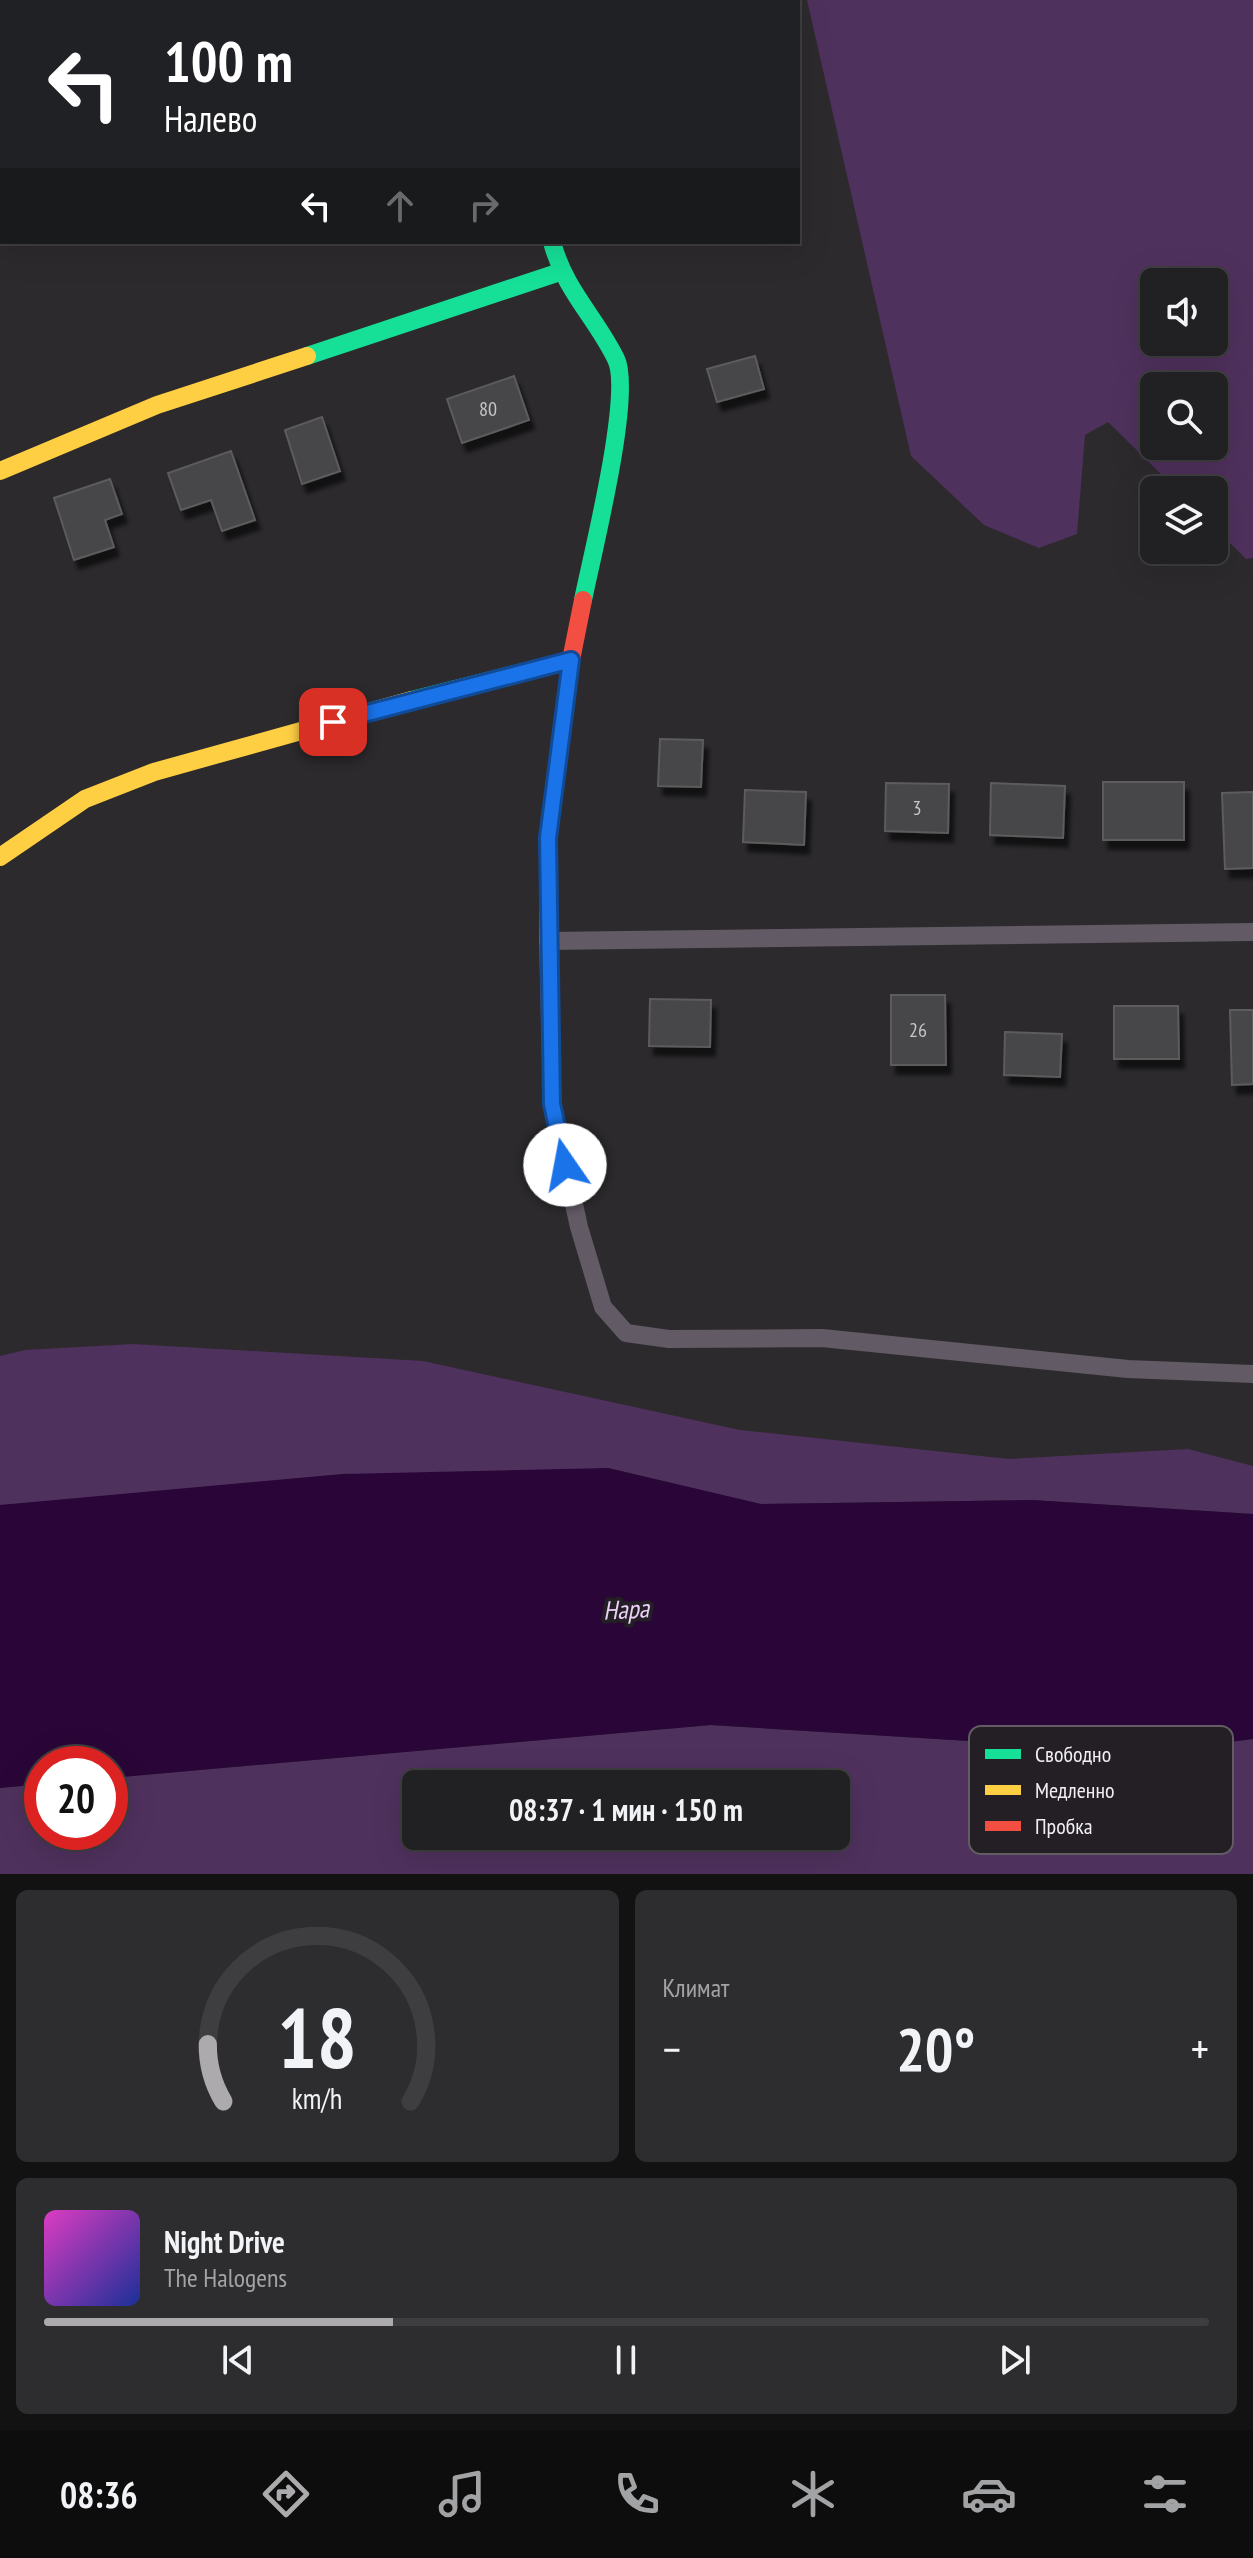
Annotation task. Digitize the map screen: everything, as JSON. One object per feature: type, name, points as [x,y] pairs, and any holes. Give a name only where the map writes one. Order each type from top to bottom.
[{"type":"street","points":[[548,941],[548,838],[571,660],[619,422],[618,362],[560,272],[553,244]]},
{"type":"street","points":[[0,471],[157,405],[560,272]]},
{"type":"street","points":[[0,857],[46,829],[85,799],[154,772],[482,680],[571,660]]},
{"type":"lane","points":[[1253,932],[548,941],[552,1104],[579,1227],[603,1307],[626,1333],[669,1339],[822,1338],[1128,1369],[1253,1374]]},
{"type":"shaded area","points":[[807,0],[1253,0],[1253,558],[1246,559],[1228,541],[1228,476],[1163,476],[1147,460],[1228,460],[1228,372],[1140,372],[1140,454],[1108,422],[1085,435],[1077,534],[1039,548],[984,525],[911,456]]},
{"type":"shaded area","points":[[133,1344],[423,1361],[740,1430],[1009,1459],[1188,1449],[1253,1466],[1253,1514],[1032,1500],[760,1504],[608,1468],[0,1505],[0,1356],[25,1350]]},
{"type":"shaded area","points":[[710,1725],[969,1741],[969,1854],[1233,1854],[1233,1741],[1253,1739],[1253,1874],[0,1874],[0,1788],[24,1786],[24,1850],[128,1850],[128,1776]]},
{"type":"water","name":"Нара","points":[[608,1468],[761,1504],[1032,1500],[1253,1514],[1253,1739],[1233,1741],[1233,1726],[969,1726],[969,1741],[711,1725],[128,1776],[128,1746],[24,1746],[24,1786],[0,1788],[0,1505],[342,1474]]},
{"type":"building","points":[[755,356],[764,389],[717,402],[707,369]]},
{"type":"building","points":[[514,376],[529,420],[462,443],[447,399]]},
{"type":"building","points":[[322,417],[340,471],[302,484],[285,430]]},
{"type":"building","points":[[231,451],[255,520],[222,531],[211,500],[181,510],[168,473]]},
{"type":"building","points":[[110,479],[122,514],[105,520],[114,547],[74,560],[54,498]]},
{"type":"building","points":[[660,739],[703,740],[701,787],[658,786]]},
{"type":"building","points":[[1103,782],[1184,782],[1184,840],[1103,840]]},
{"type":"building","points":[[886,783],[949,784],[948,833],[885,831]]},
{"type":"building","points":[[991,783],[1065,786],[1063,838],[990,835]]},
{"type":"building","points":[[745,790],[806,792],[804,845],[743,842]]},
{"type":"building","points":[[1253,792],[1253,868],[1225,869],[1222,793]]},
{"type":"building","points":[[891,995],[945,995],[946,1065],[891,1065]]},
{"type":"building","points":[[650,999],[711,1000],[710,1047],[649,1046]]},
{"type":"building","points":[[1114,1006],[1178,1006],[1179,1059],[1114,1059]]},
{"type":"building","points":[[1230,1010],[1253,1010],[1253,1084],[1232,1085]]},
{"type":"building","points":[[1005,1032],[1062,1034],[1060,1077],[1004,1075]]},
{"type":"traffic: fast","points":[[553,244],[572,289],[616,359],[620,378],[615,439],[583,600]]},
{"type":"traffic: fast","points":[[307,356],[560,272]]},
{"type":"traffic: fast","points":[[412,700],[571,660]]},
{"type":"traffic: slow","points":[[0,471],[157,405],[307,356]]},
{"type":"traffic: slow","points":[[0,857],[85,799],[154,772],[412,700]]},
{"type":"traffic: jam","points":[[548,941],[548,838],[571,660],[583,600]]},
{"type":"route","points":[[333,722],[482,680],[571,660],[548,838],[552,1104],[565,1165]]}]
